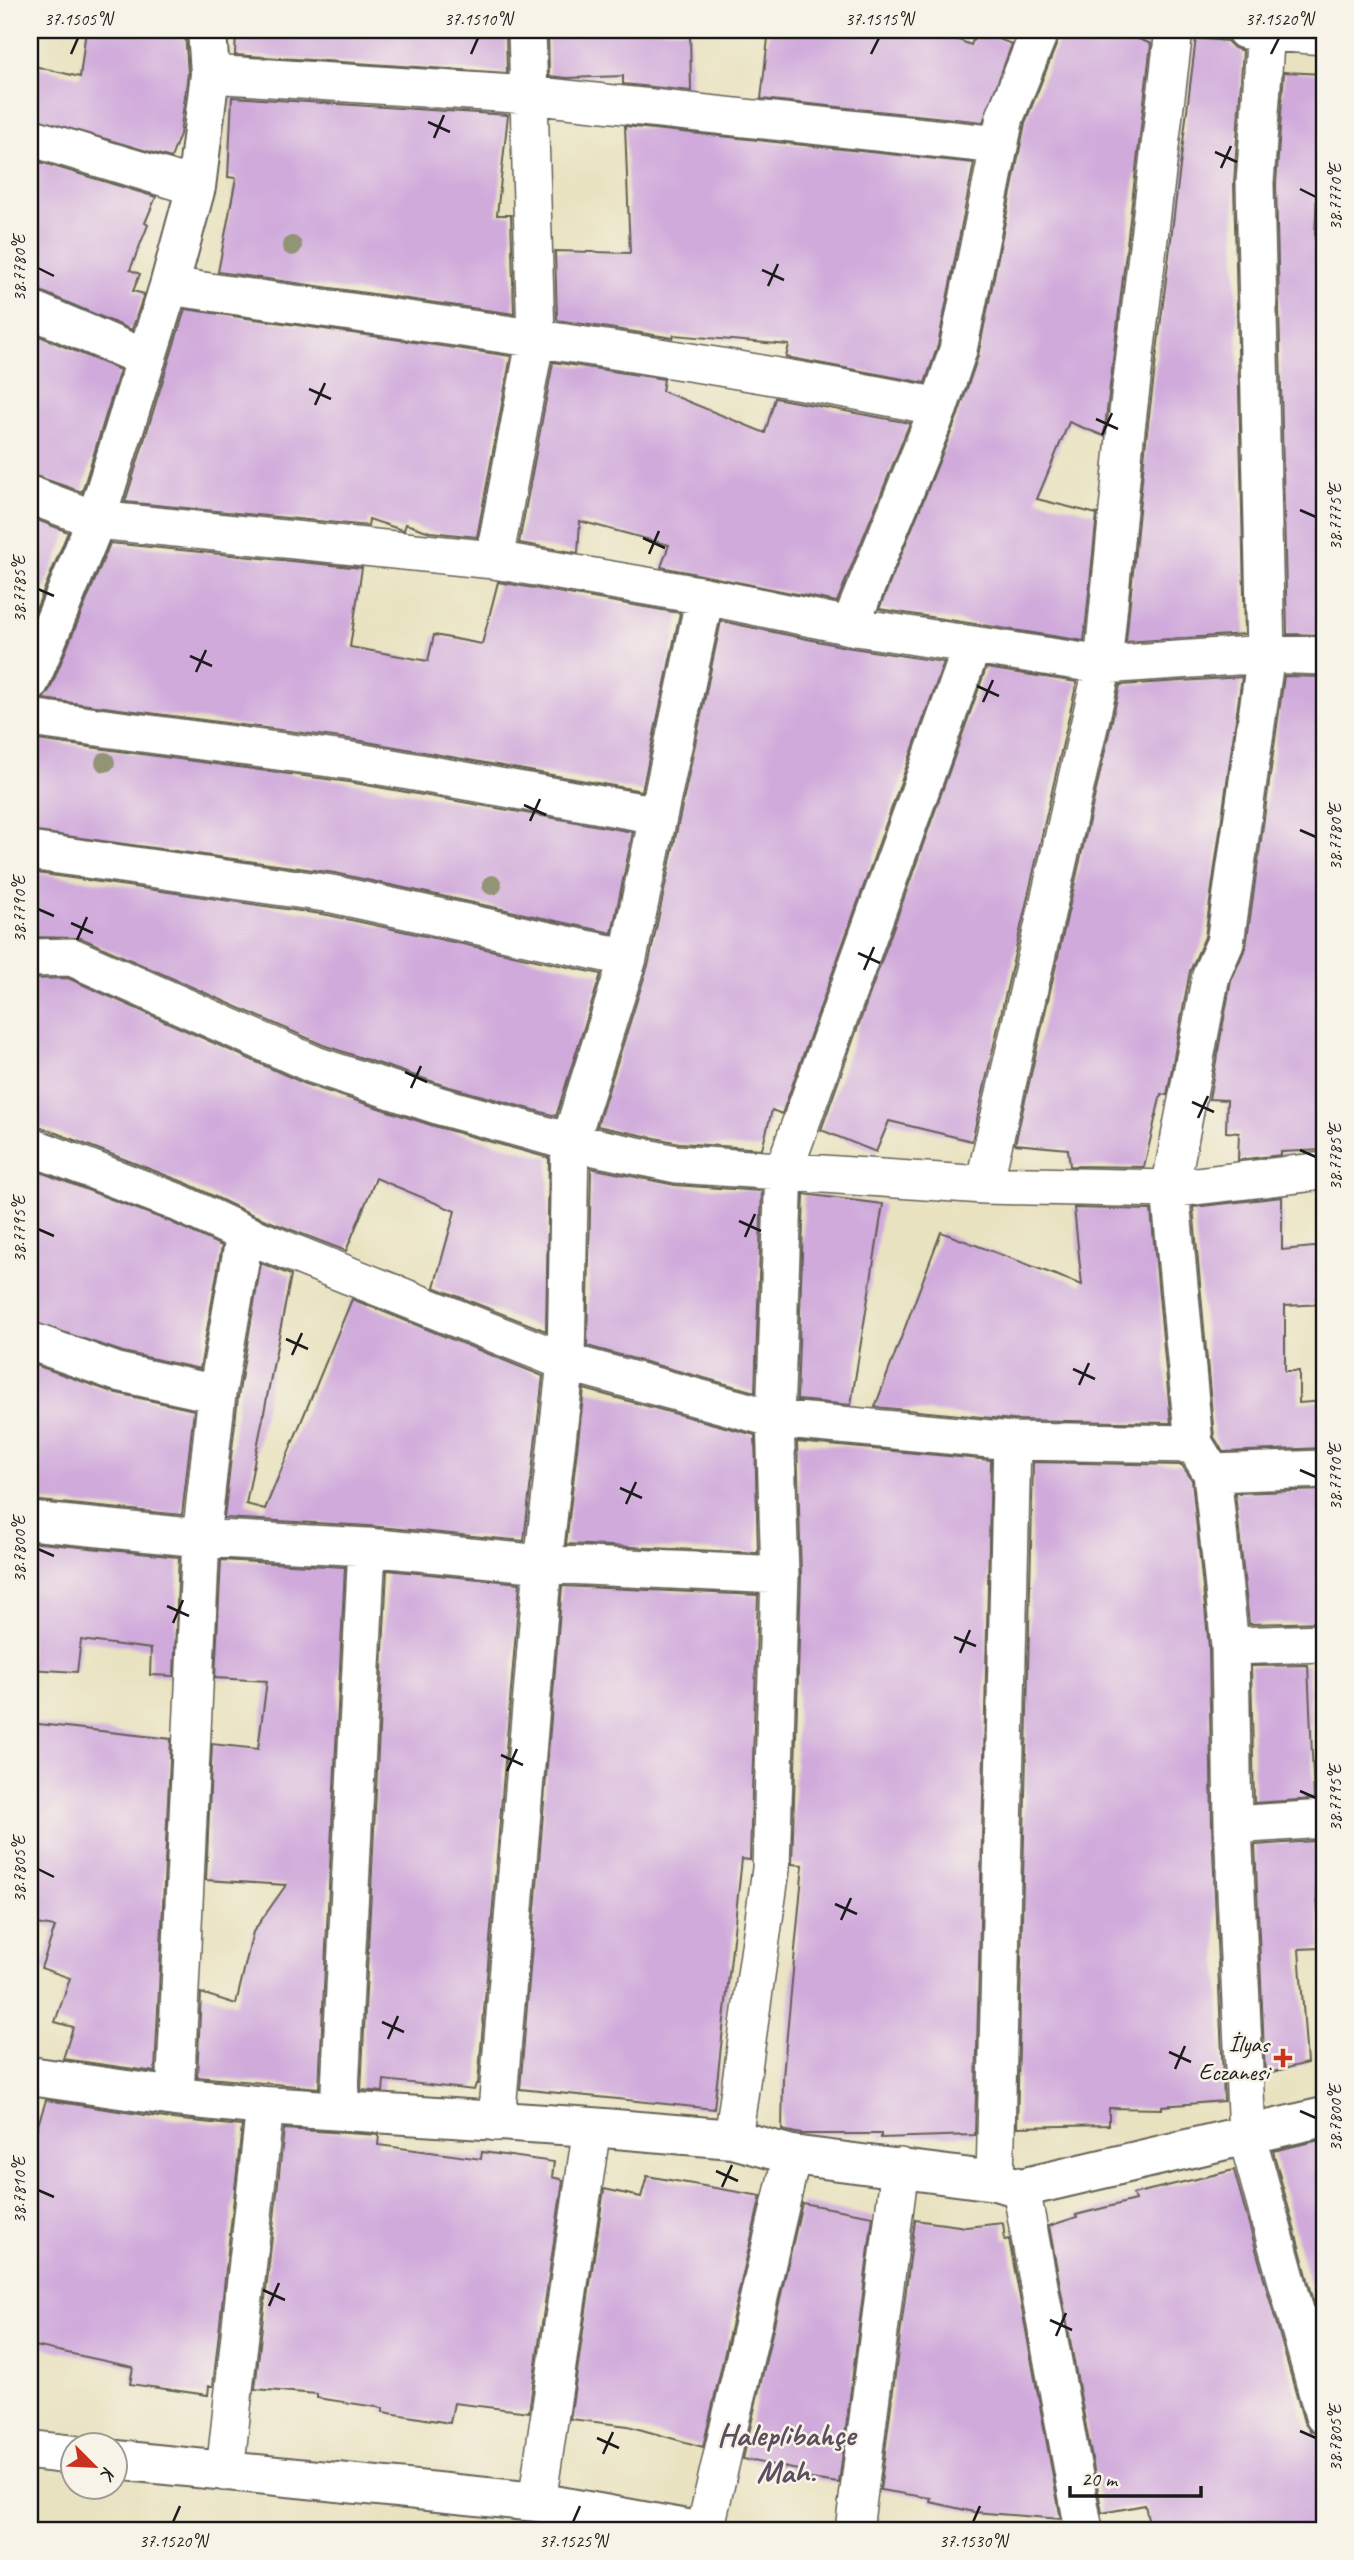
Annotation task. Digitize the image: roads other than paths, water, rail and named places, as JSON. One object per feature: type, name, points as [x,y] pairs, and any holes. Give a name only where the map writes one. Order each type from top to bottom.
[{"type":"street","points":[[30,681],[96,520],[169,286],[196,187],[210,74],[208,30]]},
{"type":"street","points":[[494,560],[536,337],[527,30]]},
{"type":"street","points":[[850,626],[939,407],[958,350],[1005,117],[1040,30]]},
{"type":"street","points":[[984,1185],[1103,665],[1125,438],[1174,30]]},
{"type":"street","points":[[1324,36],[1259,30],[1255,183],[1266,654],[1225,943],[1211,975],[1170,1189],[1203,1458],[1230,1646],[1233,1825],[1247,2136],[1324,2416]]},
{"type":"street","points":[[210,74],[529,95],[999,145]]},
{"type":"street","points":[[30,137],[196,187]]},
{"type":"street","points":[[169,286],[536,337],[813,382],[939,407]]},
{"type":"street","points":[[30,309],[147,359]]},
{"type":"street","points":[[30,495],[96,520],[494,560],[705,596],[850,626],[1103,665],[1266,654],[1324,656]]},
{"type":"street","points":[[496,2122],[543,1564],[566,1362],[570,1142],[628,958],[705,596]]},
{"type":"street","points":[[733,2139],[771,1870],[780,1575],[775,1419],[784,1170],[972,646]]},
{"type":"street","points":[[30,718],[352,761],[658,815]]},
{"type":"street","points":[[30,851],[332,894],[628,958]]},
{"type":"street","points":[[30,958],[72,957],[315,1065],[440,1106],[570,1142],[676,1164],[984,1185],[1170,1189],[1324,1171]]},
{"type":"street","points":[[30,1146],[179,1203],[245,1234],[566,1362],[775,1419],[1324,1469]]},
{"type":"street","points":[[175,2097],[201,1538],[217,1394],[245,1234]]},
{"type":"street","points":[[30,1341],[117,1372],[217,1394]]},
{"type":"street","points":[[1012,1441],[1008,2185],[1084,2530]]},
{"type":"street","points":[[30,1521],[201,1538],[367,1547],[543,1564],[780,1575]]},
{"type":"street","points":[[339,2110],[367,1547]]},
{"type":"street","points":[[1230,1646],[1324,1643]]},
{"type":"street","points":[[1233,1825],[1324,1819]]},
{"type":"street","points":[[30,2076],[175,2097],[265,2106],[733,2139],[792,2155],[900,2167],[1008,2185],[1247,2136],[1324,2117]]},
{"type":"street","points":[[225,2472],[265,2106]]},
{"type":"street","points":[[537,2502],[592,2127]]},
{"type":"street","points":[[705,2530],[792,2155]]},
{"type":"street","points":[[854,2530],[900,2167]]},
{"type":"street","points":[[30,2450],[60,2453]]},
{"type":"street","points":[[130,2462],[537,2502],[692,2530]]},
{"type":"place","name":"İlyas Eczanesi","points":[[1283,2058]]},
{"type":"district","name":"Haleplibahçe Mah.","points":[[786,2452]]}]
